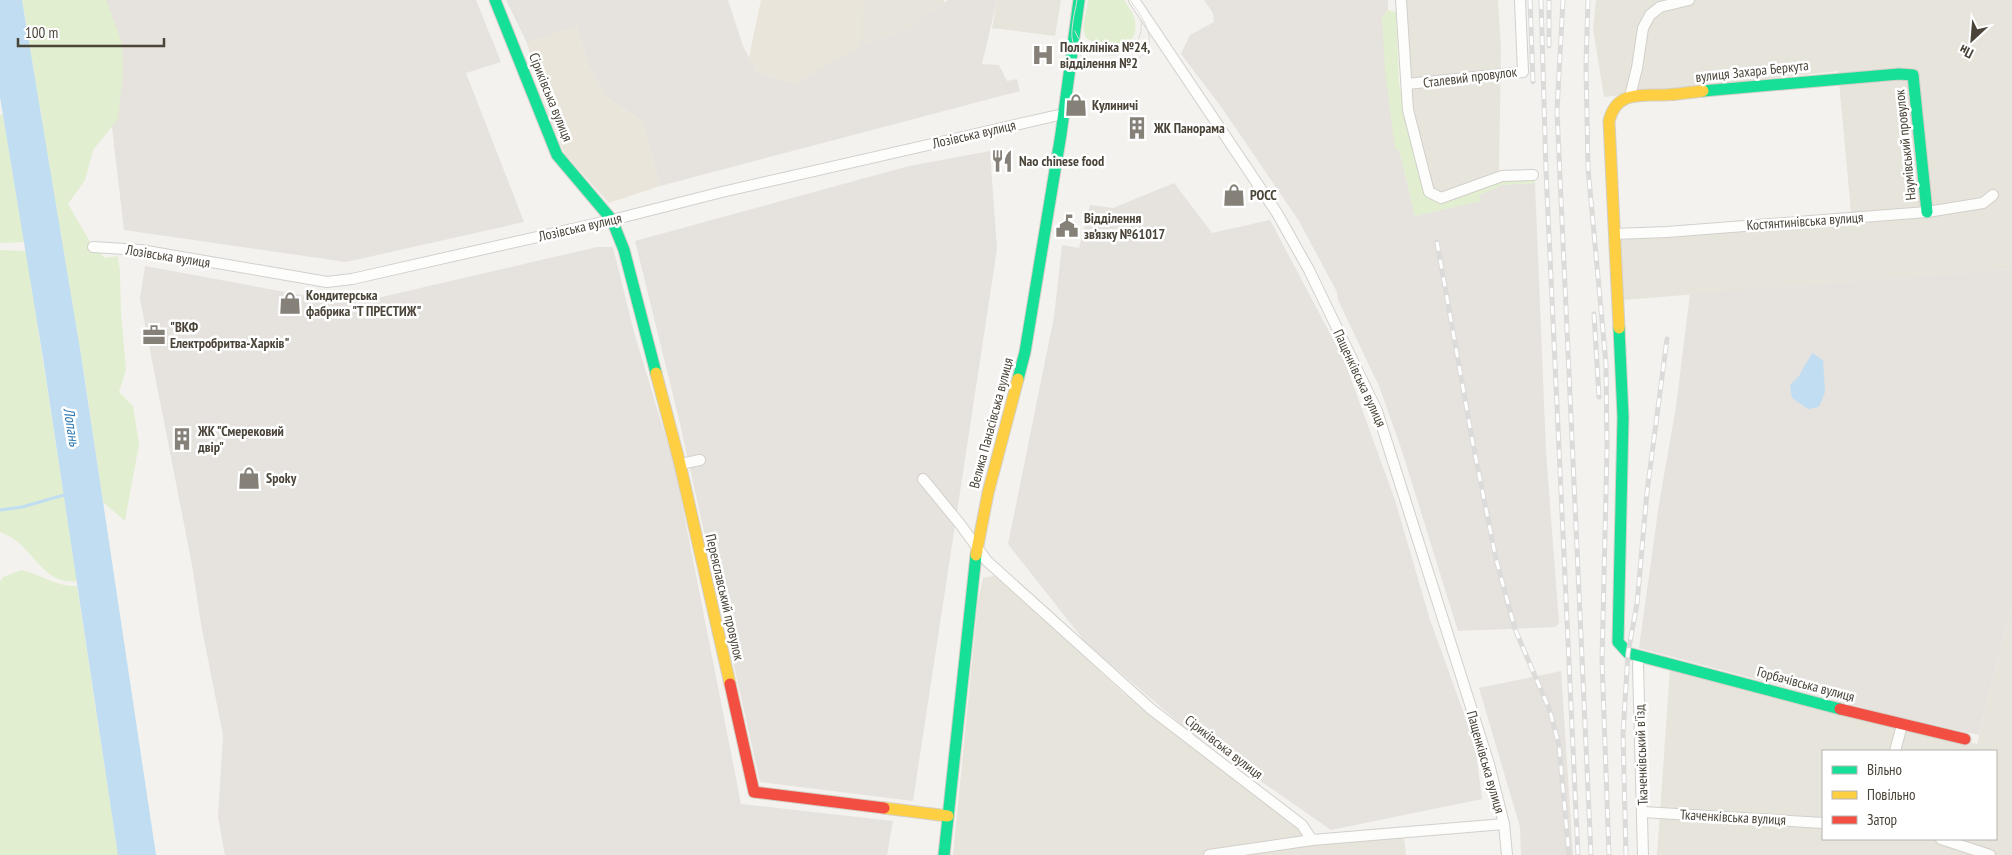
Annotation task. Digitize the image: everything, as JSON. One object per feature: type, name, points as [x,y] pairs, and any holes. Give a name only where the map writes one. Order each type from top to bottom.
[{"type":"street","name":"Сіриківська вулиця","points":[[495,0],[558,154],[612,220]]},
{"type":"street","name":"Велика Панасівська вулиця","points":[[944,855],[977,546],[988,493],[1026,352],[1079,0]]},
{"type":"street","name":"Пащенківська вулиця","points":[[1134,0],[1276,212],[1309,270],[1377,410],[1489,764],[1504,824],[1507,855]]},
{"type":"street","points":[[1401,0],[1408,110],[1428,192],[1441,198],[1502,176],[1533,175]]},
{"type":"street","name":"Сталевий провулок","points":[[1406,84],[1523,72],[1520,0]]},
{"type":"street","points":[[1614,234],[1609,113],[1614,105],[1630,96],[1637,68],[1643,28],[1650,15],[1660,7],[1689,0]]},
{"type":"street","name":"вулиця Захара Беркута","points":[[1630,96],[1664,95],[1805,80],[1899,74],[1913,75]]},
{"type":"street","name":"Наумівський провулок","points":[[1913,75],[1927,212]]},
{"type":"street","name":"Лозівська вулиця","points":[[93,247],[141,250],[327,282],[352,279],[1063,114]]},
{"type":"street","name":"Костянтинівська вулиця","points":[[1614,234],[1927,212],[1983,204],[1993,195]]},
{"type":"street","name":"Переяславський провулок","points":[[612,220],[624,250],[680,464],[754,792],[948,816]]},
{"type":"street","name":"Горбачівська вулиця","points":[[1614,234],[1624,417],[1618,642],[1628,653],[1902,725],[1965,739]]},
{"type":"street","points":[[680,464],[700,460]]},
{"type":"street","name":"Сіриківська вулиця","points":[[923,479],[987,561],[1151,709],[1302,825],[1312,840]]},
{"type":"street","name":"Ткаченківський в'їзд","points":[[1639,656],[1644,855]]},
{"type":"street","points":[[1895,750],[1902,725]]},
{"type":"street","name":"Ткаченківська вулиця","points":[[1643,812],[1822,823]]},
{"type":"street","points":[[1209,855],[1312,840],[1504,824]]},
{"type":"street","points":[[1944,840],[1990,855]]},
{"type":"shaded area","points":[[97,0],[476,0],[501,62],[466,73],[524,222],[346,262],[124,230]]},
{"type":"shaded area","points":[[506,0],[728,0],[743,46],[757,72],[795,84],[850,50],[904,31],[948,0],[997,0],[982,64],[999,65],[1007,81],[1017,79],[1020,91],[660,186],[643,122],[605,96],[588,65],[577,26],[527,43]]},
{"type":"shaded area","points":[[761,0],[863,0],[859,47],[795,84],[757,72],[749,57]]},
{"type":"shaded area","points":[[859,0],[944,0],[944,3],[904,31],[859,47]]},
{"type":"shaded area","points":[[997,0],[1061,0],[1055,36],[992,28]]},
{"type":"shaded area","points":[[1204,0],[1388,0],[1388,10],[1382,17],[1399,149],[1415,216],[1480,201],[1479,195],[1502,185],[1535,183],[1546,452],[1559,623],[1555,627],[1458,631],[1402,451],[1379,386],[1338,300],[1337,292],[1299,221],[1222,108],[1181,54],[1190,35],[1214,22],[1213,13]]},
{"type":"shaded area","points":[[1404,0],[1498,0],[1501,48],[1499,172],[1442,195],[1431,189],[1412,106]]},
{"type":"shaded area","points":[[1596,0],[2012,0],[2012,269],[1623,300],[1619,240],[1852,223],[1838,71],[1604,97],[1593,29]]},
{"type":"shaded area","points":[[577,26],[588,65],[605,96],[643,122],[660,186],[609,203],[565,154],[545,106],[527,43]]},
{"type":"shaded area","points":[[990,151],[997,249],[913,801],[760,782],[678,415],[635,241],[909,166]]},
{"type":"shaded area","points":[[1174,183],[1212,233],[1270,220],[1344,360],[1395,500],[1430,620],[1475,744],[1482,799],[1331,830],[1190,732],[1086,643],[1008,544],[1054,317],[1062,245],[1079,248],[1090,205],[1113,208]]},
{"type":"shaded area","points":[[597,247],[613,247],[634,332],[675,468],[741,804],[893,821],[887,855],[225,855],[218,817],[223,735],[140,299],[145,266],[323,299],[373,299]]},
{"type":"shaded area","points":[[2012,269],[2012,605],[1979,735],[1887,714],[1639,648],[1659,504],[1676,407],[1690,294]]},
{"type":"shaded area","points":[[998,575],[1123,693],[1302,832],[1308,844],[1404,837],[1406,855],[953,855],[978,601],[983,578]]},
{"type":"shaded area","points":[[2012,605],[2012,855],[1657,855],[1670,668],[1977,744]]},
{"type":"shaded area","points":[[1561,671],[1573,855],[1521,855],[1520,827],[1479,688]]},
{"type":"green space","points":[[22,0],[106,0],[122,42],[123,74],[118,119],[93,150],[85,180],[68,204],[93,247],[105,258],[118,256],[126,370],[119,392],[133,406],[139,444],[125,521],[103,502],[85,379]]},
{"type":"green space","points":[[1088,0],[1124,0],[1134,17],[1135,28],[1133,37],[1121,46],[1104,45],[1086,38],[1083,28]]},
{"type":"green space","points":[[1388,10],[1396,12],[1399,84],[1427,195],[1442,202],[1503,178],[1534,177],[1535,183],[1502,185],[1479,195],[1481,201],[1415,216],[1399,149],[1395,149],[1385,71],[1382,17]]},
{"type":"green space","points":[[0,115],[3,115],[24,242],[0,243]]},
{"type":"green space","points":[[0,250],[26,251],[77,581],[57,579],[49,574],[22,545],[0,532]]},
{"type":"green space","points":[[21,570],[69,586],[77,586],[118,855],[0,855],[0,581],[3,577]]},
{"type":"water","name":"Лопань","points":[[0,0],[22,0],[81,355],[156,855],[118,855],[43,358],[0,97]]},
{"type":"water","points":[[1812,353],[1823,360],[1825,392],[1819,407],[1808,409],[1792,398],[1790,385],[1799,376]]},
{"type":"waterway","points":[[0,510],[22,507],[64,495]]},
{"type":"tram line","points":[[1077,0],[1072,33],[1075,49],[1089,61],[1109,64],[1139,58],[1146,52],[1149,44],[1144,21],[1130,0]]},
{"type":"tram line","points":[[1075,31],[1082,42],[1091,50],[1115,55],[1126,52],[1135,45],[1140,34],[1141,20]]},
{"type":"railway","points":[[1530,0],[1533,82]]},
{"type":"railway","points":[[1541,0],[1546,171],[1578,855]]},
{"type":"railway","points":[[1549,0],[1549,46]]},
{"type":"railway","points":[[1563,0],[1557,111],[1591,855]]},
{"type":"railway","points":[[1588,0],[1586,65],[1588,168],[1606,364],[1607,450],[1602,661],[1609,855]]},
{"type":"railway","points":[[1437,242],[1473,444],[1496,559],[1515,629],[1550,711],[1559,746],[1569,855]]},
{"type":"railway","points":[[1594,314],[1599,397]]},
{"type":"railway","points":[[1626,855],[1623,734],[1628,653],[1637,604],[1647,492],[1667,339]]},
{"type":"traffic: fast","points":[[495,0],[557,155],[612,220],[624,250],[656,373]]},
{"type":"traffic: fast","points":[[1018,379],[1025,352],[1061,134],[1079,0]]},
{"type":"traffic: fast","points":[[1703,91],[1899,74],[1913,75],[1927,212]]},
{"type":"traffic: fast","points":[[1619,328],[1623,417],[1618,642],[1628,653],[1840,709]]},
{"type":"traffic: fast","points":[[944,855],[976,555]]},
{"type":"traffic: slow","points":[[1619,328],[1609,121],[1612,112],[1617,105],[1630,97],[1673,95],[1703,91]]},
{"type":"traffic: slow","points":[[656,373],[680,464],[730,684]]},
{"type":"traffic: slow","points":[[976,555],[988,493],[1018,379]]},
{"type":"traffic: slow","points":[[884,808],[948,816]]},
{"type":"traffic: jam","points":[[730,684],[754,792],[884,808]]},
{"type":"traffic: jam","points":[[1840,709],[1965,739]]},
{"type":"place","name":"Поліклініка №24, відділення №2","points":[[1043,55]]},
{"type":"place","name":"Кулиничі","points":[[1076,105]]},
{"type":"place","name":"ЖК Панорама","points":[[1137,128]]},
{"type":"place","name":"Nao chinese food","points":[[1002,161]]},
{"type":"place","name":"РОСС","points":[[1234,195]]},
{"type":"place","name":"Відділення зв’язку №61017","points":[[1067,226]]},
{"type":"place","name":"Кондитерська фабрика \"Т ПРЕСТИЖ\"","points":[[290,303]]},
{"type":"place","name":"\"ВКФ Електробритва-Харків\"","points":[[154,335]]},
{"type":"place","name":"ЖК \"Смерековий двір\"","points":[[182,439]]},
{"type":"place","name":"Spoky","points":[[249,478]]}]
